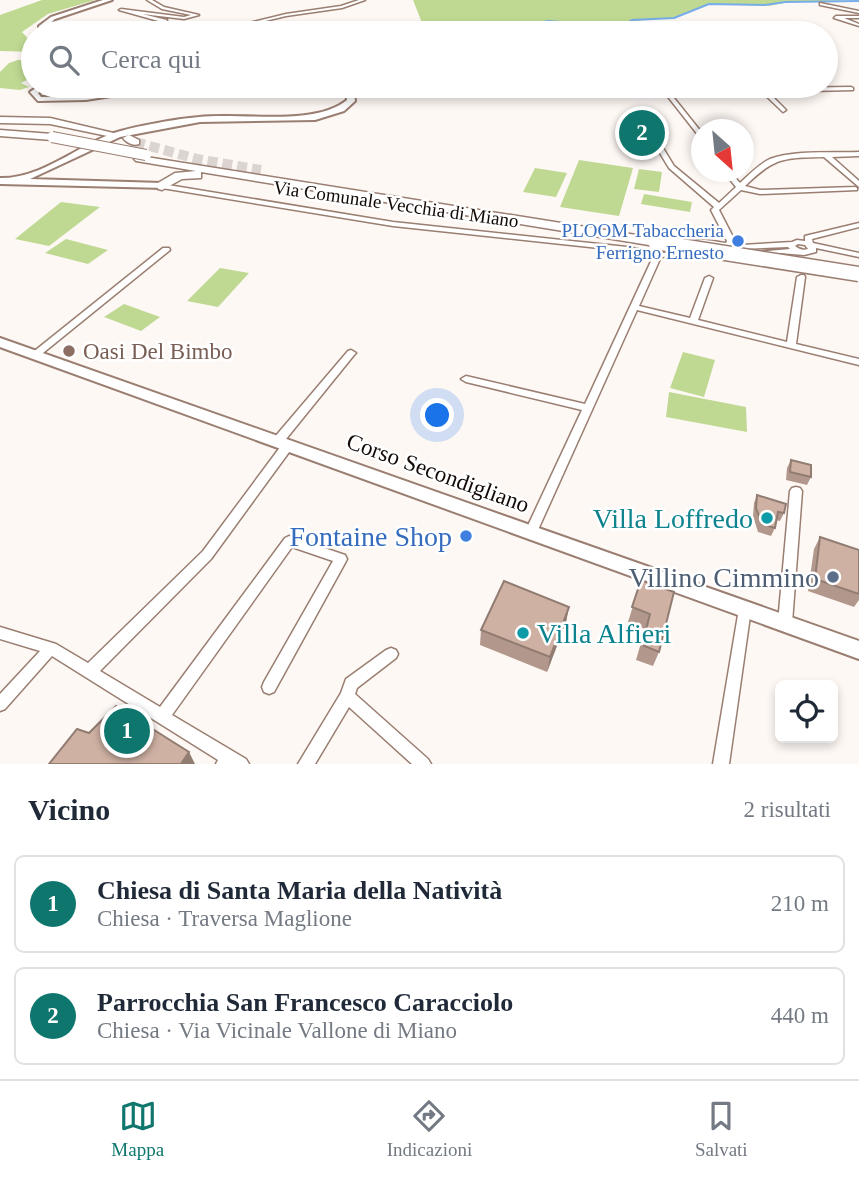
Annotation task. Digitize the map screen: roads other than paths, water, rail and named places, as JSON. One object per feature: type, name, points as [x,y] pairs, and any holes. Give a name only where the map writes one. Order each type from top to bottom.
[{"type":"highway","points":[[0,120],[50,121],[122,138]]},
{"type":"highway","points":[[0,133],[48,125],[122,138]]},
{"type":"highway","points":[[0,133],[564,224]]},
{"type":"highway","points":[[261,170],[477,204],[657,249],[859,274]]},
{"type":"highway","points":[[162,186],[179,176],[195,174],[466,217],[564,224]]},
{"type":"highway","points":[[657,249],[859,268]]},
{"type":"street","points":[[46,21],[109,0]]},
{"type":"street","points":[[149,0],[163,8],[197,15],[184,18],[121,10],[165,21]]},
{"type":"street","points":[[260,21],[342,7],[363,0]]},
{"type":"street","points":[[821,5],[859,15]]},
{"type":"street","points":[[859,15],[836,17],[859,25]]},
{"type":"street","points":[[838,89],[851,89]]},
{"type":"street","points":[[37,98],[86,98]]},
{"type":"street","points":[[12,182],[50,175],[122,138],[200,119],[292,119],[323,116],[348,104],[351,98]]},
{"type":"street","points":[[671,98],[691,124]]},
{"type":"street","points":[[771,98],[783,110]]},
{"type":"street","points":[[646,125],[671,167],[718,206]]},
{"type":"street","points":[[727,246],[731,243],[715,211],[739,187],[777,159],[859,154]]},
{"type":"street","points":[[826,155],[858,188]]},
{"type":"street","name":"Via Comunale Vecchia di Miano","points":[[27,183],[50,175],[146,183],[393,224],[699,255],[733,257],[799,251],[811,247]]},
{"type":"street","name":"Via Comunale Vecchia di Miano","points":[[0,181],[162,186]]},
{"type":"street","points":[[735,182],[739,187],[760,192],[858,188]]},
{"type":"street","points":[[859,225],[808,238],[811,247],[859,255]]},
{"type":"street","name":"Via Comunale Vecchia di Miano","points":[[657,249],[684,245],[692,240],[727,246],[800,242],[811,247]]},
{"type":"street","points":[[684,245],[687,251],[699,255],[714,252],[715,248],[710,243]]},
{"type":"street","points":[[792,244],[792,247],[799,251]]},
{"type":"street","points":[[531,532],[657,249]]},
{"type":"street","points":[[35,355],[166,250]]},
{"type":"street","points":[[791,345],[801,277]]},
{"type":"street","points":[[694,320],[709,278]]},
{"type":"street","points":[[633,307],[859,362]]},
{"type":"street","name":"Corso Secondigliano","points":[[0,342],[859,650]]},
{"type":"street","points":[[91,670],[207,555],[283,443],[351,353]]},
{"type":"street","points":[[466,379],[586,408]]},
{"type":"street","points":[[785,623],[796,491]]},
{"type":"street","points":[[163,715],[289,541],[341,559],[269,687]]},
{"type":"street","points":[[721,764],[745,609]]},
{"type":"street","points":[[0,633],[51,648],[91,670],[232,762]]},
{"type":"street","points":[[0,704],[51,648]]},
{"type":"street","points":[[306,764],[347,696],[351,684],[391,654]]},
{"type":"street","points":[[347,696],[423,764]]},
{"type":"waterway","points":[[630,21],[674,18],[709,4],[765,5],[785,2],[859,1]]},
{"type":"tunnel","points":[[135,142],[197,159],[261,170]]},
{"type":"place","name":"Parrocchia San Francesco Caracciolo","points":[[642,133]]},
{"type":"place","name":"PLOOM Tabaccheria Ferrigno Ernesto","points":[[738,241]]},
{"type":"place","name":"Oasi Del Bimbo","points":[[69,351]]},
{"type":"place","name":"Villa Loffredo","points":[[767,518]]},
{"type":"place","name":"Fontaine Shop","points":[[466,536]]},
{"type":"place","name":"Villino Cimmino","points":[[833,577]]},
{"type":"place","name":"Villa Alfieri","points":[[523,633]]},
{"type":"place","name":"Chiesa di Santa Maria della Natività","points":[[127,731]]}]
